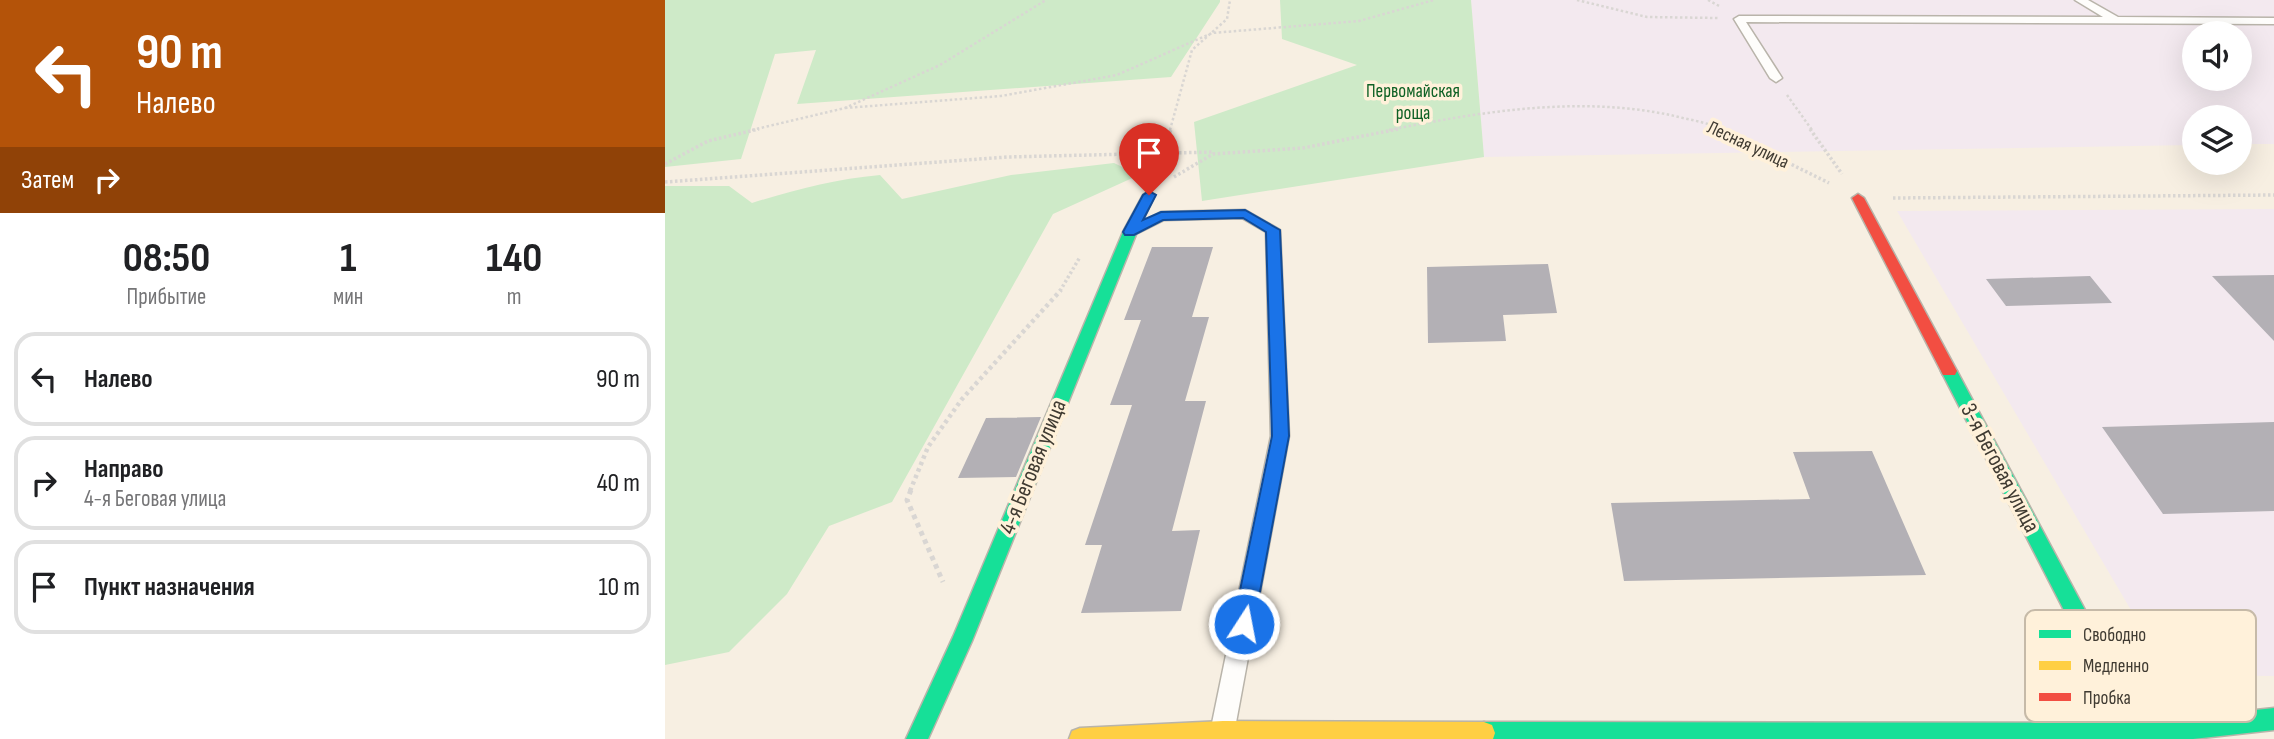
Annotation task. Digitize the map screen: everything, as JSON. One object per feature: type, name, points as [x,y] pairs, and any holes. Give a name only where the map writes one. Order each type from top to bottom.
[{"type":"street","name":"4-я Беговая улица","points":[[917,739],[962,641],[1130,232],[1149,195]]},
{"type":"street","name":"3-я Беговая улица","points":[[1858,198],[2074,610]]},
{"type":"street","points":[[2256,721],[2274,719]]},
{"type":"street","points":[[1080,739],[1223,732],[2141,737],[2252,722]]},
{"type":"lane","points":[[2080,0],[2117,20]]},
{"type":"lane","points":[[1739,19],[2274,21]]},
{"type":"lane","points":[[1739,19],[1776,78]]},
{"type":"lane","points":[[1130,232],[1161,216],[1245,214],[1273,230],[1280,436],[1223,732]]},
{"type":"path","points":[[845,108],[940,65],[1045,0]]},
{"type":"path","points":[[1149,195],[1192,50],[1227,19],[1230,0]]},
{"type":"path","points":[[665,164],[708,141],[845,108],[1001,96],[1117,75],[1212,33],[1359,21],[1434,0]]},
{"type":"path","points":[[1577,0],[1647,17],[1739,19]]},
{"type":"path","points":[[1776,78],[1858,198]]},
{"type":"path","name":"Лесная улица","points":[[1149,195],[1181,171],[1213,154],[1303,148],[1445,119],[1569,105],[1648,109],[1715,127],[1858,198],[2274,195]]},
{"type":"path","points":[[665,182],[971,159],[1163,151],[1228,152]]},
{"type":"path","points":[[945,588],[907,500],[927,447],[962,400],[1059,293],[1086,247]]},
{"type":"shaded area","points":[[1471,0],[2274,0],[2274,144],[2252,144],[2252,105],[2182,105],[2182,145],[1484,157]]},
{"type":"shaded area","points":[[2274,209],[2274,676],[2256,676],[2256,610],[2131,610],[1897,211]]},
{"type":"green space","points":[[665,0],[1220,2],[1171,77],[797,104],[816,50],[775,54],[741,159],[665,167]]},
{"type":"green space","name":"Первомайская роща","points":[[1280,0],[1471,0],[1484,157],[1202,201],[1194,122],[1357,65],[1282,39]]},
{"type":"green space","points":[[1114,163],[1139,175],[1053,214],[892,502],[829,526],[787,594],[729,652],[665,665],[665,186],[729,186],[752,203],[847,179],[880,175],[902,199],[1011,175]]},
{"type":"building","points":[[1152,247],[1213,247],[1192,317],[1209,317],[1185,401],[1206,401],[1172,531],[1200,530],[1181,611],[1081,613],[1102,545],[1085,545],[1132,405],[1110,405],[1141,320],[1124,320]]},
{"type":"building","points":[[1548,264],[1557,313],[1503,315],[1506,341],[1428,343],[1427,267]]},
{"type":"building","points":[[2274,275],[2274,341],[2212,276]]},
{"type":"building","points":[[2090,276],[2112,303],[2006,306],[1986,279]]},
{"type":"building","points":[[1041,417],[1016,477],[958,478],[986,418]]},
{"type":"building","points":[[2274,422],[2274,511],[2163,514],[2102,427]]},
{"type":"building","points":[[1872,451],[1926,575],[1624,581],[1611,503],[1810,499],[1793,452]]},
{"type":"traffic: fast","points":[[917,739],[962,641],[1130,232],[1149,195]]},
{"type":"traffic: fast","points":[[1949,371],[2074,610]]},
{"type":"traffic: fast","points":[[2256,721],[2274,719]]},
{"type":"traffic: fast","points":[[2133,722],[2142,739]]},
{"type":"traffic: fast","points":[[1484,733],[2139,734],[2247,722]]},
{"type":"traffic: slow","points":[[1080,739],[1223,732],[1484,733]]},
{"type":"traffic: jam","points":[[1858,198],[1949,371]]},
{"type":"route","points":[[1149,195],[1130,232],[1161,216],[1245,214],[1273,230],[1280,436],[1244,624]]}]
